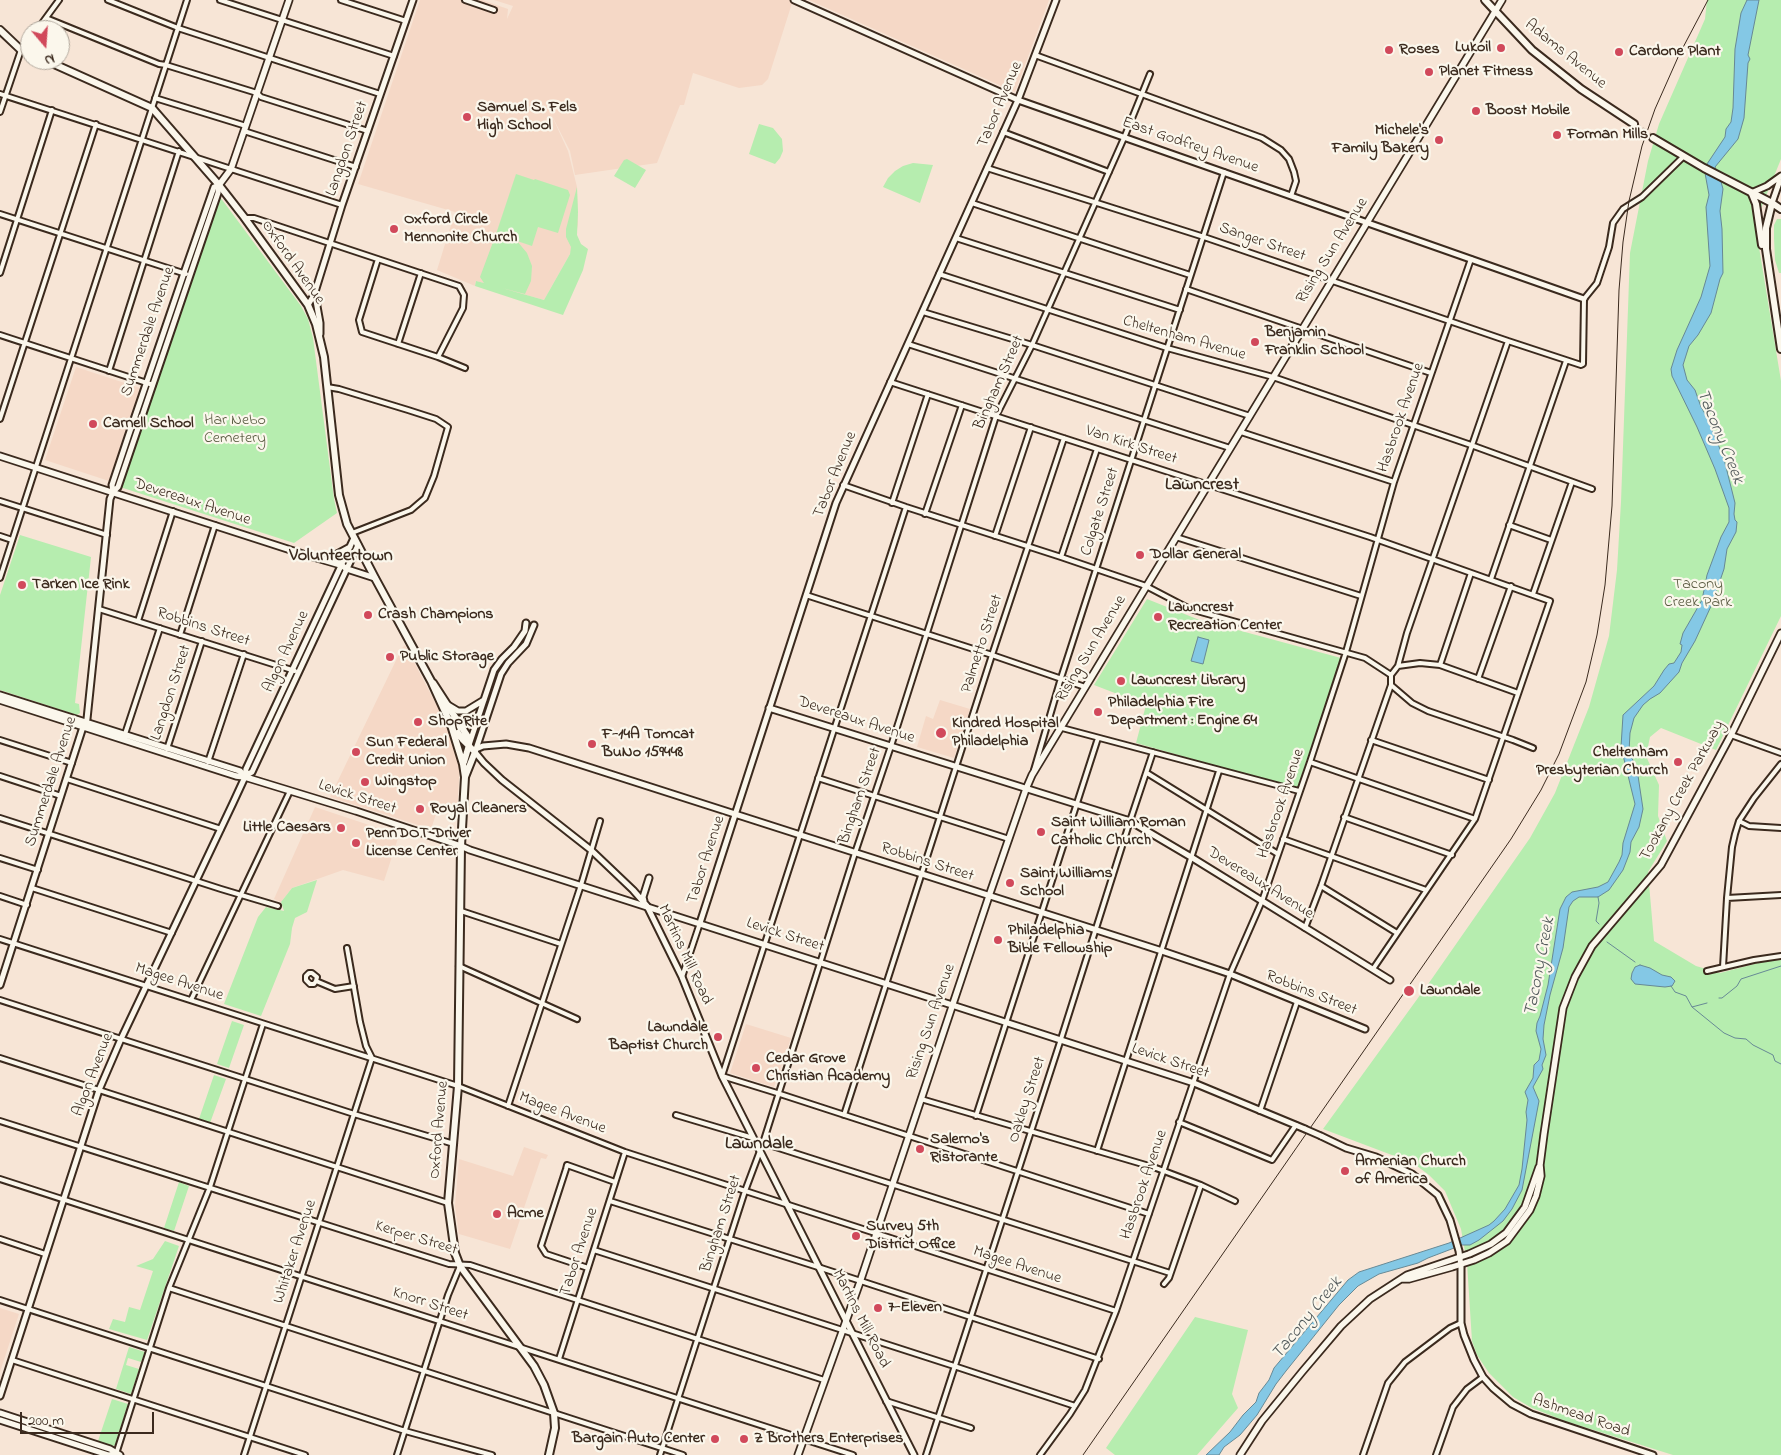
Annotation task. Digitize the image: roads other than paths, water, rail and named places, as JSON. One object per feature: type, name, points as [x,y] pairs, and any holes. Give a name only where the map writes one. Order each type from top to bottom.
[{"type":"main road","name":"Summerdale Avenue","points":[[219,185],[231,169],[289,0]]},
{"type":"main road","name":"Adams Avenue","points":[[1485,0],[1525,43],[1566,78],[1634,124]]},
{"type":"main road","name":"Rising Sun Avenue","points":[[798,1455],[860,1282],[952,1005],[1032,775],[1502,0]]},
{"type":"main road","points":[[0,30],[20,48]]},
{"type":"main road","name":"Oxford Avenue","points":[[67,70],[152,108],[219,185],[244,217],[308,305],[320,336],[338,495],[353,536],[431,680],[446,713],[463,764],[465,777],[461,846],[458,1086],[448,1203],[460,1266],[539,1375],[554,1413],[555,1428],[549,1455]]},
{"type":"main road","points":[[1654,138],[1704,168],[1781,209]]},
{"type":"main road","points":[[1751,193],[1756,204],[1781,349]]},
{"type":"main road","points":[[1770,282],[1766,234],[1772,203]]},
{"type":"main road","name":"Devereaux Avenue","points":[[0,456],[326,560],[375,578]]},
{"type":"main road","name":"Tookany Creek Parkway","points":[[1403,1279],[1409,1279],[1460,1264],[1489,1253],[1507,1241],[1530,1210],[1541,1176],[1540,1165],[1564,1008],[1575,977],[1592,946],[1661,865],[1731,735],[1781,633]]},
{"type":"main road","name":"Oxford Avenue","points":[[431,680],[468,737],[469,745],[463,764]]},
{"type":"main road","name":"Levick Street","points":[[0,695],[85,725],[125,734],[166,751],[240,771],[245,776]]},
{"type":"main road","name":"Levick Street","points":[[0,700],[166,751],[236,776],[245,776],[470,850],[886,982],[952,1005]]},
{"type":"main road","name":"Martins Mill Road","points":[[446,713],[463,740],[475,750]]},
{"type":"main road","name":"Oxford Avenue","points":[[465,777],[475,750]]},
{"type":"main road","name":"Tookany Creek Parkway","points":[[1240,1455],[1262,1421],[1341,1326],[1371,1298],[1403,1279],[1406,1275],[1459,1254],[1491,1244],[1506,1233],[1525,1207],[1540,1165]]},
{"type":"street","points":[[59,0],[46,18],[159,64],[257,93],[263,98],[368,132]]},
{"type":"street","points":[[108,0],[178,28],[380,94]]},
{"type":"street","points":[[0,577],[187,0]]},
{"type":"street","points":[[220,0],[394,56]]},
{"type":"street","points":[[341,0],[406,22]]},
{"type":"street","name":"Langdon Street","points":[[308,305],[315,291],[342,205],[413,0]]},
{"type":"street","points":[[465,0],[494,10]]},
{"type":"street","name":"East Godfrey Avenue","points":[[794,0],[1018,100],[1584,300]]},
{"type":"street","name":"Tabor Avenue","points":[[682,977],[843,485],[1018,100],[1056,0]]},
{"type":"street","points":[[0,112],[20,55]]},
{"type":"street","points":[[1035,55],[1262,138],[1281,150],[1289,159],[1296,181],[1291,196]]},
{"type":"street","name":"Bingham Street","points":[[660,1455],[745,1191],[763,1142],[777,1092],[891,746],[996,416],[1032,345],[1124,138],[1150,74]]},
{"type":"street","points":[[0,94],[342,205]]},
{"type":"street","points":[[155,98],[356,167]]},
{"type":"street","points":[[0,272],[52,110]]},
{"type":"street","points":[[0,419],[96,124]]},
{"type":"street","points":[[1003,132],[1109,172]]},
{"type":"street","points":[[109,371],[179,151]]},
{"type":"street","points":[[1584,300],[1597,283],[1609,247],[1613,224],[1618,215],[1623,209],[1642,197],[1684,156]]},
{"type":"street","name":"Sanger Street","points":[[988,168],[1204,237],[1579,365],[1583,364],[1584,300]]},
{"type":"street","name":"Colgate Street","points":[[1032,775],[1096,568],[1224,172]]},
{"type":"street","points":[[1751,193],[1767,186],[1781,176]]},
{"type":"street","points":[[1772,203],[1781,176]]},
{"type":"street","name":"Summerdale Avenue","points":[[0,985],[88,719],[110,499],[118,487],[153,385],[214,187],[219,185]]},
{"type":"street","points":[[972,203],[1190,275]]},
{"type":"street","points":[[0,214],[187,274]]},
{"type":"street","points":[[244,217],[254,218],[455,284],[462,289],[464,295],[463,308],[438,357]]},
{"type":"street","points":[[956,238],[1180,310]]},
{"type":"street","points":[[378,259],[359,320],[362,332],[465,368]]},
{"type":"street","name":"Hasbrook Avenue","points":[[1040,1455],[1075,1406],[1090,1380],[1116,1311],[1230,974],[1262,901],[1310,762],[1346,652],[1394,482],[1471,259]]},
{"type":"street","points":[[398,344],[420,273]]},
{"type":"street","name":"Summerdale Avenue","points":[[113,492],[112,485],[146,383],[187,274]]},
{"type":"street","name":"Cheltenham Avenue","points":[[939,274],[1167,348],[1273,377],[1592,489]]},
{"type":"street","points":[[1186,288],[1431,373]]},
{"type":"street","points":[[315,291],[320,336]]},
{"type":"street","points":[[923,312],[1032,345],[1250,416]]},
{"type":"street","points":[[0,335],[153,385]]},
{"type":"street","points":[[1304,928],[1321,886],[1392,676],[1398,666],[1406,634],[1508,342]]},
{"type":"street","points":[[908,344],[1230,448]]},
{"type":"street","points":[[1491,579],[1566,361]]},
{"type":"street","name":"Van Kirk Street","points":[[890,382],[1377,540],[1533,594]]},
{"type":"street","points":[[327,387],[339,388],[436,419],[448,426],[434,478],[425,498],[411,510],[353,536]]},
{"type":"street","points":[[892,503],[928,394]]},
{"type":"street","points":[[925,514],[962,405]]},
{"type":"street","points":[[995,536],[1031,427]]},
{"type":"street","points":[[1241,432],[1394,482]]},
{"type":"street","name":"Palmetto Street","points":[[844,1115],[1064,438]]},
{"type":"street","points":[[1062,557],[1097,449]]},
{"type":"street","points":[[1373,969],[1475,819],[1550,601],[1533,594],[1572,482]]},
{"type":"street","points":[[843,485],[906,508],[1096,568],[1146,586],[1190,609],[1365,658],[1392,676]]},
{"type":"street","points":[[0,501],[106,535]]},
{"type":"street","points":[[906,508],[722,1076],[777,1092],[1149,1214]]},
{"type":"street","points":[[138,621],[173,511]]},
{"type":"street","name":"Langdon Street","points":[[180,635],[215,525]]},
{"type":"street","points":[[1509,525],[1551,540]]},
{"type":"street","points":[[0,536],[12,540]]},
{"type":"street","name":"Algon Avenue","points":[[245,776],[252,772],[298,672],[344,567],[353,536]]},
{"type":"street","points":[[1176,537],[1361,596]]},
{"type":"street","name":"Algon Avenue","points":[[0,1396],[99,1090],[121,1039],[221,829],[245,776],[246,769],[292,670],[344,567],[358,545]]},
{"type":"street","points":[[326,560],[350,547]]},
{"type":"street","points":[[1440,666],[1471,572]]},
{"type":"street","points":[[1478,679],[1511,586]]},
{"type":"street","points":[[806,595],[1085,687]]},
{"type":"street","name":"Robbins Street","points":[[99,609],[298,672]]},
{"type":"street","points":[[469,745],[494,670],[514,647],[524,631],[526,623]]},
{"type":"street","points":[[475,750],[501,674],[508,663],[526,644],[534,625]]},
{"type":"street","points":[[125,734],[160,628]]},
{"type":"street","name":"Langdon Street","points":[[166,751],[202,642]]},
{"type":"street","points":[[208,762],[244,654]]},
{"type":"street","points":[[1398,666],[1420,663],[1440,666],[1518,694]]},
{"type":"street","points":[[1390,685],[1412,703],[1428,711],[1533,748]]},
{"type":"street","points":[[446,703],[458,711],[466,712],[485,700]]},
{"type":"street","name":"Devereaux Avenue","points":[[769,708],[1130,821],[1192,857],[1390,980]]},
{"type":"street","points":[[1062,728],[1299,792]]},
{"type":"street","points":[[1731,735],[1781,753]]},
{"type":"street","points":[[976,1116],[1078,805],[1098,738]]},
{"type":"street","points":[[0,740],[72,764]]},
{"type":"street","points":[[1371,740],[1488,780]]},
{"type":"street","name":"Robbins Street","points":[[475,750],[483,746],[506,744],[522,746],[1162,951],[1230,974],[1365,1029]]},
{"type":"street","name":"Martins Mill Road","points":[[475,750],[484,763],[502,780],[591,850],[633,890],[646,906],[682,977],[722,1076],[754,1138],[759,1152],[914,1455]]},
{"type":"street","name":"Oakley Street","points":[[926,1455],[969,1316],[1031,1132],[1153,752]]},
{"type":"street","points":[[1310,762],[1475,819]]},
{"type":"street","points":[[1723,966],[1732,846],[1739,821],[1754,798],[1781,764]]},
{"type":"street","points":[[1097,1151],[1220,771]]},
{"type":"street","points":[[1146,773],[1278,854]]},
{"type":"street","points":[[0,776],[61,796]]},
{"type":"street","points":[[818,778],[1009,839]]},
{"type":"street","points":[[67,779],[221,829]]},
{"type":"street","points":[[191,1000],[290,791]]},
{"type":"street","points":[[1344,817],[1452,855]]},
{"type":"street","points":[[0,818],[278,906]]},
{"type":"street","points":[[508,1106],[581,885],[600,821]]},
{"type":"street","points":[[1739,821],[1749,826],[1781,828]]},
{"type":"street","points":[[1283,839],[1426,890]]},
{"type":"street","points":[[0,858],[38,870]]},
{"type":"street","points":[[646,906],[643,897],[649,878]]},
{"type":"street","points":[[1321,886],[1397,933]]},
{"type":"street","points":[[32,888],[172,932]]},
{"type":"street","points":[[1727,898],[1781,895]]},
{"type":"street","points":[[0,896],[26,905]]},
{"type":"street","points":[[460,911],[561,944]]},
{"type":"street","name":"Magee Avenue","points":[[0,939],[458,1086],[625,1152],[1116,1311]]},
{"type":"street","points":[[347,948],[366,1046],[372,1058]]},
{"type":"street","points":[[1708,971],[1723,966],[1781,956]]},
{"type":"street","points":[[459,966],[577,1019]]},
{"type":"street","points":[[316,981],[335,989],[354,986]]},
{"type":"street","points":[[0,1000],[354,1114],[454,1144]]},
{"type":"street","points":[[1260,1111],[1297,1002]]},
{"type":"street","name":"Levick Street","points":[[952,1005],[1061,1039],[1194,1084],[1313,1132]]},
{"type":"street","points":[[117,1455],[133,1399],[170,1288],[210,1187],[263,1024]]},
{"type":"street","points":[[0,1058],[448,1203]]},
{"type":"street","name":"Whitaker Avenue","points":[[244,1455],[372,1058]]},
{"type":"street","points":[[921,1099],[1156,1168],[1201,1185],[1235,1201]]},
{"type":"street","points":[[676,1115],[754,1138]]},
{"type":"street","name":"Kerper Street","points":[[0,1120],[450,1264],[470,1265],[824,1380]]},
{"type":"street","points":[[1180,1122],[1271,1159],[1296,1125]]},
{"type":"street","name":"Ashmead Road","points":[[1313,1132],[1416,1177],[1438,1195],[1450,1220],[1459,1254],[1461,1323],[1469,1351],[1483,1377],[1493,1388],[1512,1404],[1531,1414],[1653,1455]]},
{"type":"street","points":[[763,1142],[1170,1274]]},
{"type":"street","name":"Tabor Avenue","points":[[559,1359],[625,1152]]},
{"type":"street","points":[[588,1268],[549,1255],[542,1249],[567,1166],[616,1182]]},
{"type":"street","name":"Knorr Street","points":[[0,1179],[853,1455]]},
{"type":"street","points":[[1164,1284],[1170,1274],[1201,1185]]},
{"type":"street","points":[[610,1201],[1098,1359]]},
{"type":"street","points":[[0,1239],[45,1254]]},
{"type":"street","points":[[594,1250],[1075,1406]]},
{"type":"street","points":[[397,1455],[440,1321],[460,1266]]},
{"type":"street","points":[[170,1288],[683,1455]]},
{"type":"street","points":[[0,1300],[405,1431],[492,1455]]},
{"type":"street","points":[[1364,1455],[1388,1383],[1404,1362],[1450,1328],[1461,1323]]},
{"type":"street","points":[[12,1360],[305,1455]]},
{"type":"street","points":[[1436,1455],[1453,1407],[1467,1389],[1483,1377]]},
{"type":"street","points":[[886,1400],[971,1428]]},
{"type":"street","points":[[0,1413],[110,1449],[117,1455]]},
{"type":"street","points":[[0,1420],[108,1455],[117,1455]]},
{"type":"street","points":[[55,1438],[58,1431]]},
{"type":"water","points":[[1747,0],[1759,0],[1748,55],[1750,59],[1748,63],[1744,118],[1738,139],[1715,167],[1723,189],[1720,211],[1723,273],[1711,313],[1689,346],[1683,365],[1687,380],[1695,390],[1724,459],[1735,503],[1736,532],[1727,549],[1724,569],[1712,604],[1679,672],[1660,693],[1643,705],[1634,718],[1630,733],[1629,752],[1637,769],[1643,809],[1639,827],[1631,842],[1630,852],[1623,870],[1609,890],[1598,897],[1579,897],[1569,907],[1563,948],[1544,1025],[1543,1039],[1546,1055],[1542,1065],[1543,1069],[1533,1087],[1539,1101],[1522,1190],[1503,1221],[1479,1240],[1470,1245],[1462,1245],[1418,1263],[1379,1274],[1358,1286],[1339,1305],[1286,1371],[1257,1415],[1240,1435],[1224,1447],[1219,1455],[1206,1455],[1230,1432],[1256,1402],[1259,1393],[1269,1380],[1274,1368],[1348,1280],[1359,1272],[1449,1243],[1489,1225],[1505,1209],[1519,1185],[1527,1120],[1528,1100],[1525,1092],[1533,1078],[1534,1065],[1539,1060],[1541,1049],[1536,1031],[1537,1023],[1548,985],[1560,909],[1566,897],[1572,892],[1598,887],[1608,882],[1619,862],[1635,804],[1621,747],[1623,715],[1654,686],[1664,670],[1669,664],[1674,663],[1681,652],[1682,645],[1680,644],[1683,633],[1702,600],[1707,575],[1721,537],[1729,522],[1729,508],[1715,469],[1672,376],[1671,369],[1677,350],[1701,297],[1710,266],[1706,207],[1709,195],[1705,173],[1707,164],[1725,137],[1726,129],[1731,122],[1735,49],[1741,13]]},
{"type":"water","points":[[1198,637],[1209,640],[1203,664],[1191,661]]},
{"type":"water","points":[[1640,965],[1671,977],[1675,981],[1672,986],[1665,987],[1635,984],[1631,979],[1632,973],[1635,967]]},
{"type":"waterway","points":[[1598,897],[1596,921],[1599,924]]},
{"type":"waterway","points":[[1607,942],[1635,962]]},
{"type":"waterway","points":[[1719,998],[1722,998],[1737,986],[1741,979],[1781,966]]},
{"type":"waterway","points":[[1671,986],[1675,992],[1686,996],[1692,1007],[1707,1003]]},
{"type":"waterway","points":[[1692,1007],[1724,1033],[1735,1038],[1746,1039],[1753,1045],[1773,1055],[1775,1061],[1781,1064]]},
{"type":"tunnel","points":[[1634,124],[1653,138]]},
{"type":"railway","points":[[1083,1455],[1511,839],[1541,790],[1559,754],[1586,682],[1597,635],[1605,585],[1612,506],[1619,290],[1629,201],[1642,146],[1655,109],[1679,55],[1708,0]]},
{"type":"place","name":"Lukoil","points":[[1501,48]]},
{"type":"place","name":"Roses","points":[[1389,50]]},
{"type":"place","name":"Cardone Plant","points":[[1619,52]]},
{"type":"place","name":"Planet Fitness","points":[[1429,72]]},
{"type":"place","name":"Boost Mobile","points":[[1476,111]]},
{"type":"place","name":"Samuel S. Fels High School","points":[[467,117]]},
{"type":"place","name":"Forman Mills","points":[[1557,135]]},
{"type":"place","name":"Michele's Family Bakery","points":[[1439,140]]},
{"type":"place","name":"Oxford Circle Mennonite Church","points":[[394,229]]},
{"type":"place","name":"Benjamin Franklin School","points":[[1255,342]]},
{"type":"place","name":"Carnell School","points":[[93,424]]},
{"type":"place","name":"Dollar General","points":[[1140,555]]},
{"type":"place","name":"Tarken Ice Rink","points":[[22,585]]},
{"type":"place","name":"Crash Champions","points":[[368,615]]},
{"type":"place","name":"Lawncrest Recreation Center","points":[[1158,617]]},
{"type":"place","name":"Public Storage","points":[[390,657]]},
{"type":"place","name":"Lawncrest Library","points":[[1121,681]]},
{"type":"place","name":"Philadelphia Fire Department : Engine 64","points":[[1098,712]]},
{"type":"place","name":"ShopRite","points":[[418,722]]},
{"type":"place","name":"Kindred Hospital Philadelphia","points":[[941,733]]},
{"type":"place","name":"F-14A Tomcat BuNo 159448","points":[[592,744]]},
{"type":"place","name":"Sun Federal Credit Union","points":[[356,752]]},
{"type":"place","name":"Cheltenham Presbyterian Church","points":[[1678,762]]},
{"type":"place","name":"Wingstop","points":[[365,782]]},
{"type":"place","name":"Royal Cleaners","points":[[420,809]]},
{"type":"place","name":"Little Caesars","points":[[341,828]]},
{"type":"place","name":"Saint William Roman Catholic Church","points":[[1041,832]]},
{"type":"place","name":"PennDOT Driver License Center","points":[[356,843]]},
{"type":"place","name":"Saint Williams School","points":[[1010,883]]},
{"type":"place","name":"Philadelphia Bible Fellowship","points":[[998,940]]},
{"type":"place","name":"Lawndale","points":[[1409,991]]},
{"type":"place","name":"Lawndale Baptist Church","points":[[718,1037]]},
{"type":"place","name":"Cedar Grove Christian Academy","points":[[756,1068]]},
{"type":"place","name":"Salerno's Ristorante","points":[[920,1149]]},
{"type":"place","name":"Armenian Church of America","points":[[1345,1171]]},
{"type":"place","name":"Acme","points":[[497,1214]]},
{"type":"place","name":"Survey 5th District Office","points":[[856,1236]]},
{"type":"place","name":"7-Eleven","points":[[878,1308]]},
{"type":"place","name":"Bargain Auto Center","points":[[715,1439]]},
{"type":"place","name":"Z Brothers Enterprises","points":[[744,1439]]},
{"type":"district","name":"Lawncrest","points":[[1202,486]]},
{"type":"district","name":"Volunteertown","points":[[341,557]]},
{"type":"district","name":"Lawndale","points":[[759,1145]]},
{"type":"park label","name":"Har Nebo Cemetery","points":[[235,430]]},
{"type":"park label","name":"Tacony Creek Park","points":[[1698,594]]},
{"type":"water label","name":"Tacony Creek","points":[[1719,437]]},
{"type":"water label","name":"Tacony Creek","points":[[1541,967]]},
{"type":"water label","name":"Tacony Creek","points":[[1308,1319]]}]
